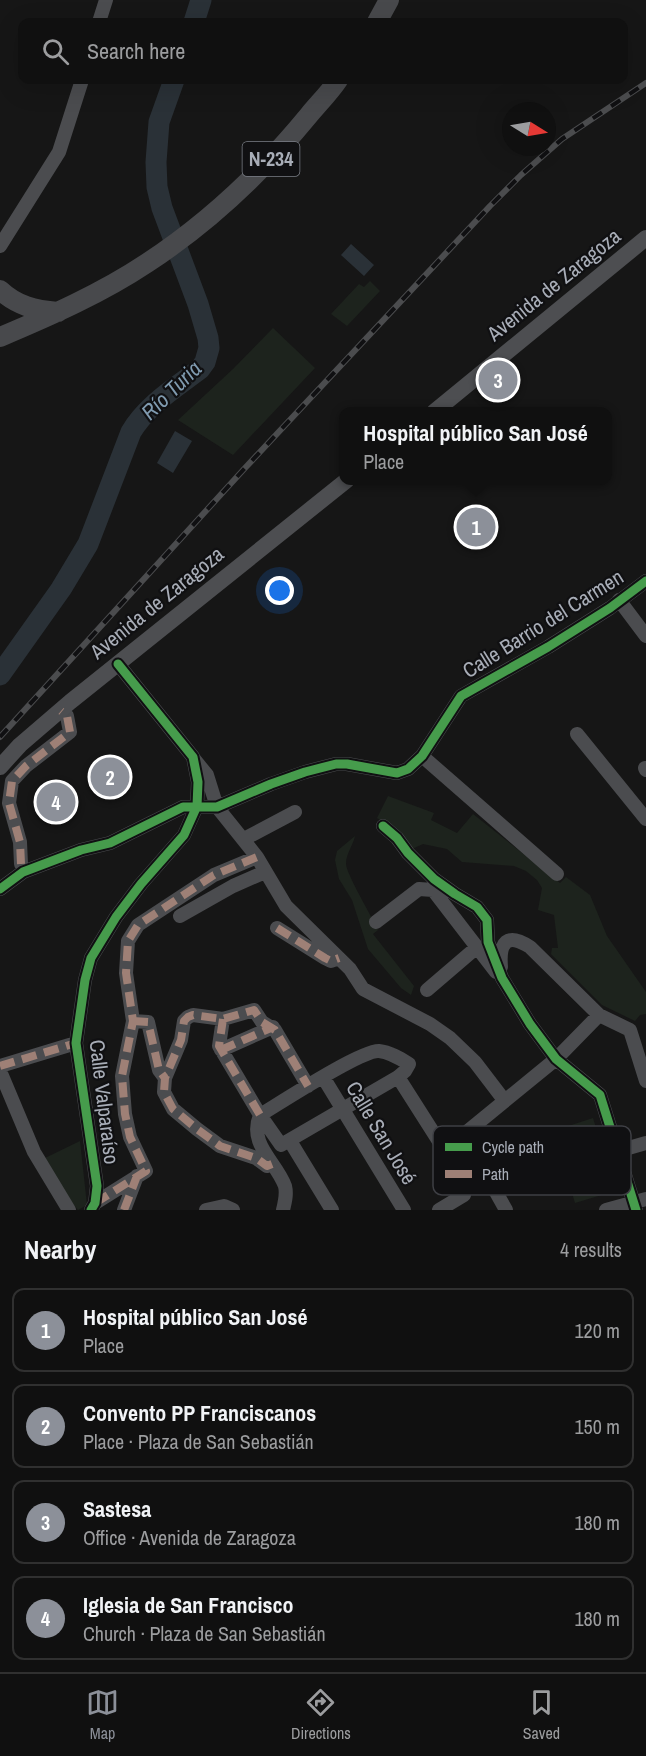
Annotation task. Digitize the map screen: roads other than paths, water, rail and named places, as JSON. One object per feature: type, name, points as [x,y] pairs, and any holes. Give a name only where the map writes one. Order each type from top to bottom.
[{"type":"highway","points":[[379,18],[389,0]]},
{"type":"highway","name":"N-234","points":[[0,337],[58,312],[147,263],[194,229],[282,148],[335,84]]},
{"type":"highway","points":[[0,290],[24,307],[58,312]]},
{"type":"main road","name":"Avenida de Zaragoza","points":[[439,407],[646,238]]},
{"type":"main road","name":"Avenida de Zaragoza","points":[[0,767],[20,745],[61,711],[341,485]]},
{"type":"street","points":[[100,18],[106,0]]},
{"type":"street","points":[[0,246],[59,152],[81,84]]},
{"type":"street","name":"Calle Barrio del Carmen","points":[[218,807],[271,784],[328,766],[346,764],[397,773],[408,769],[422,756],[461,696],[548,647],[610,608],[646,581]]},
{"type":"street","name":"Calle Barrio del Carmen","points":[[619,600],[646,636]]},
{"type":"street","name":"Calle Valparaíso","points":[[118,664],[207,775],[218,807]]},
{"type":"street","points":[[26,867],[9,804],[12,781],[26,766],[70,732],[67,716],[61,711]]},
{"type":"street","points":[[577,734],[646,819]]},
{"type":"street","points":[[422,756],[556,874]]},
{"type":"street","name":"Calle Valparaíso","points":[[93,1206],[97,1186],[76,1043],[85,980],[91,958],[127,902],[184,835],[197,806],[198,782],[193,757]]},
{"type":"street","points":[[0,889],[23,872],[26,867],[110,843],[183,807],[218,807],[257,857],[286,906],[350,969],[363,989],[430,1023],[449,1037],[475,1062],[504,1100]]},
{"type":"street","points":[[244,839],[295,812]]},
{"type":"street","points":[[169,814],[184,835]]},
{"type":"street","points":[[383,826],[434,879],[477,906],[487,920],[488,942],[502,978]]},
{"type":"street","points":[[93,1206],[146,1171],[130,1137],[125,1114],[122,1076],[133,1021],[126,959],[128,941],[138,925],[214,875],[257,857]]},
{"type":"street","points":[[180,916],[233,886],[265,872]]},
{"type":"street","points":[[376,922],[419,889],[433,890],[476,948],[502,978],[556,1059],[600,1095],[610,1126]]},
{"type":"street","points":[[278,928],[325,958],[332,961],[339,958]]},
{"type":"street","points":[[502,978],[499,952],[502,945],[509,940],[522,942],[530,947],[599,1015],[630,1030],[646,1081]]},
{"type":"street","points":[[427,990],[476,948]]},
{"type":"street","points":[[272,1164],[267,1166],[256,1158],[220,1146],[173,1109],[164,1092],[165,1078],[181,1040],[184,1021],[193,1015],[223,1019],[254,1010],[262,1022],[273,1027],[308,1086]]},
{"type":"street","points":[[474,1126],[556,1059],[599,1015]]},
{"type":"street","points":[[223,1019],[219,1046],[260,1115],[281,1145],[401,1074],[409,1064],[379,1051],[365,1055],[260,1115],[257,1128],[259,1143],[285,1185],[283,1210]]},
{"type":"street","points":[[133,1021],[148,1022],[159,1071],[165,1078]]},
{"type":"street","points":[[221,1050],[273,1027]]},
{"type":"street","points":[[0,1066],[76,1043]]},
{"type":"street","points":[[0,1071],[34,1152],[69,1210]]},
{"type":"street","points":[[401,1074],[433,1131]]},
{"type":"street","name":"Calle San José","points":[[323,1077],[344,1108],[404,1210]]},
{"type":"street","points":[[290,1141],[332,1210]]},
{"type":"street","points":[[631,1147],[646,1143]]},
{"type":"street","points":[[124,1210],[137,1176]]},
{"type":"street","points":[[606,1210],[639,1204],[631,1184]]},
{"type":"street","points":[[439,1210],[464,1195]]},
{"type":"street","points":[[497,1195],[506,1210]]},
{"type":"street","points":[[206,1210],[224,1206],[233,1210]]},
{"type":"waterway","name":"Río Turia","points":[[195,18],[201,0]]},
{"type":"waterway","name":"Río Turia","points":[[0,675],[61,589],[88,544],[131,432],[153,405],[200,369],[205,362],[209,348],[208,338],[198,304],[162,208],[157,187],[159,122],[173,84]]},
{"type":"railway","points":[[0,737],[245,468],[490,206],[562,139],[646,83]]},
{"type":"place","name":"Sastesa","points":[[498,380]]},
{"type":"place","name":"Hospital público San José","points":[[476,527]]},
{"type":"place","name":"Convento PP Franciscanos","points":[[110,777]]},
{"type":"place","name":"Iglesia de San Francisco","points":[[56,802]]}]
